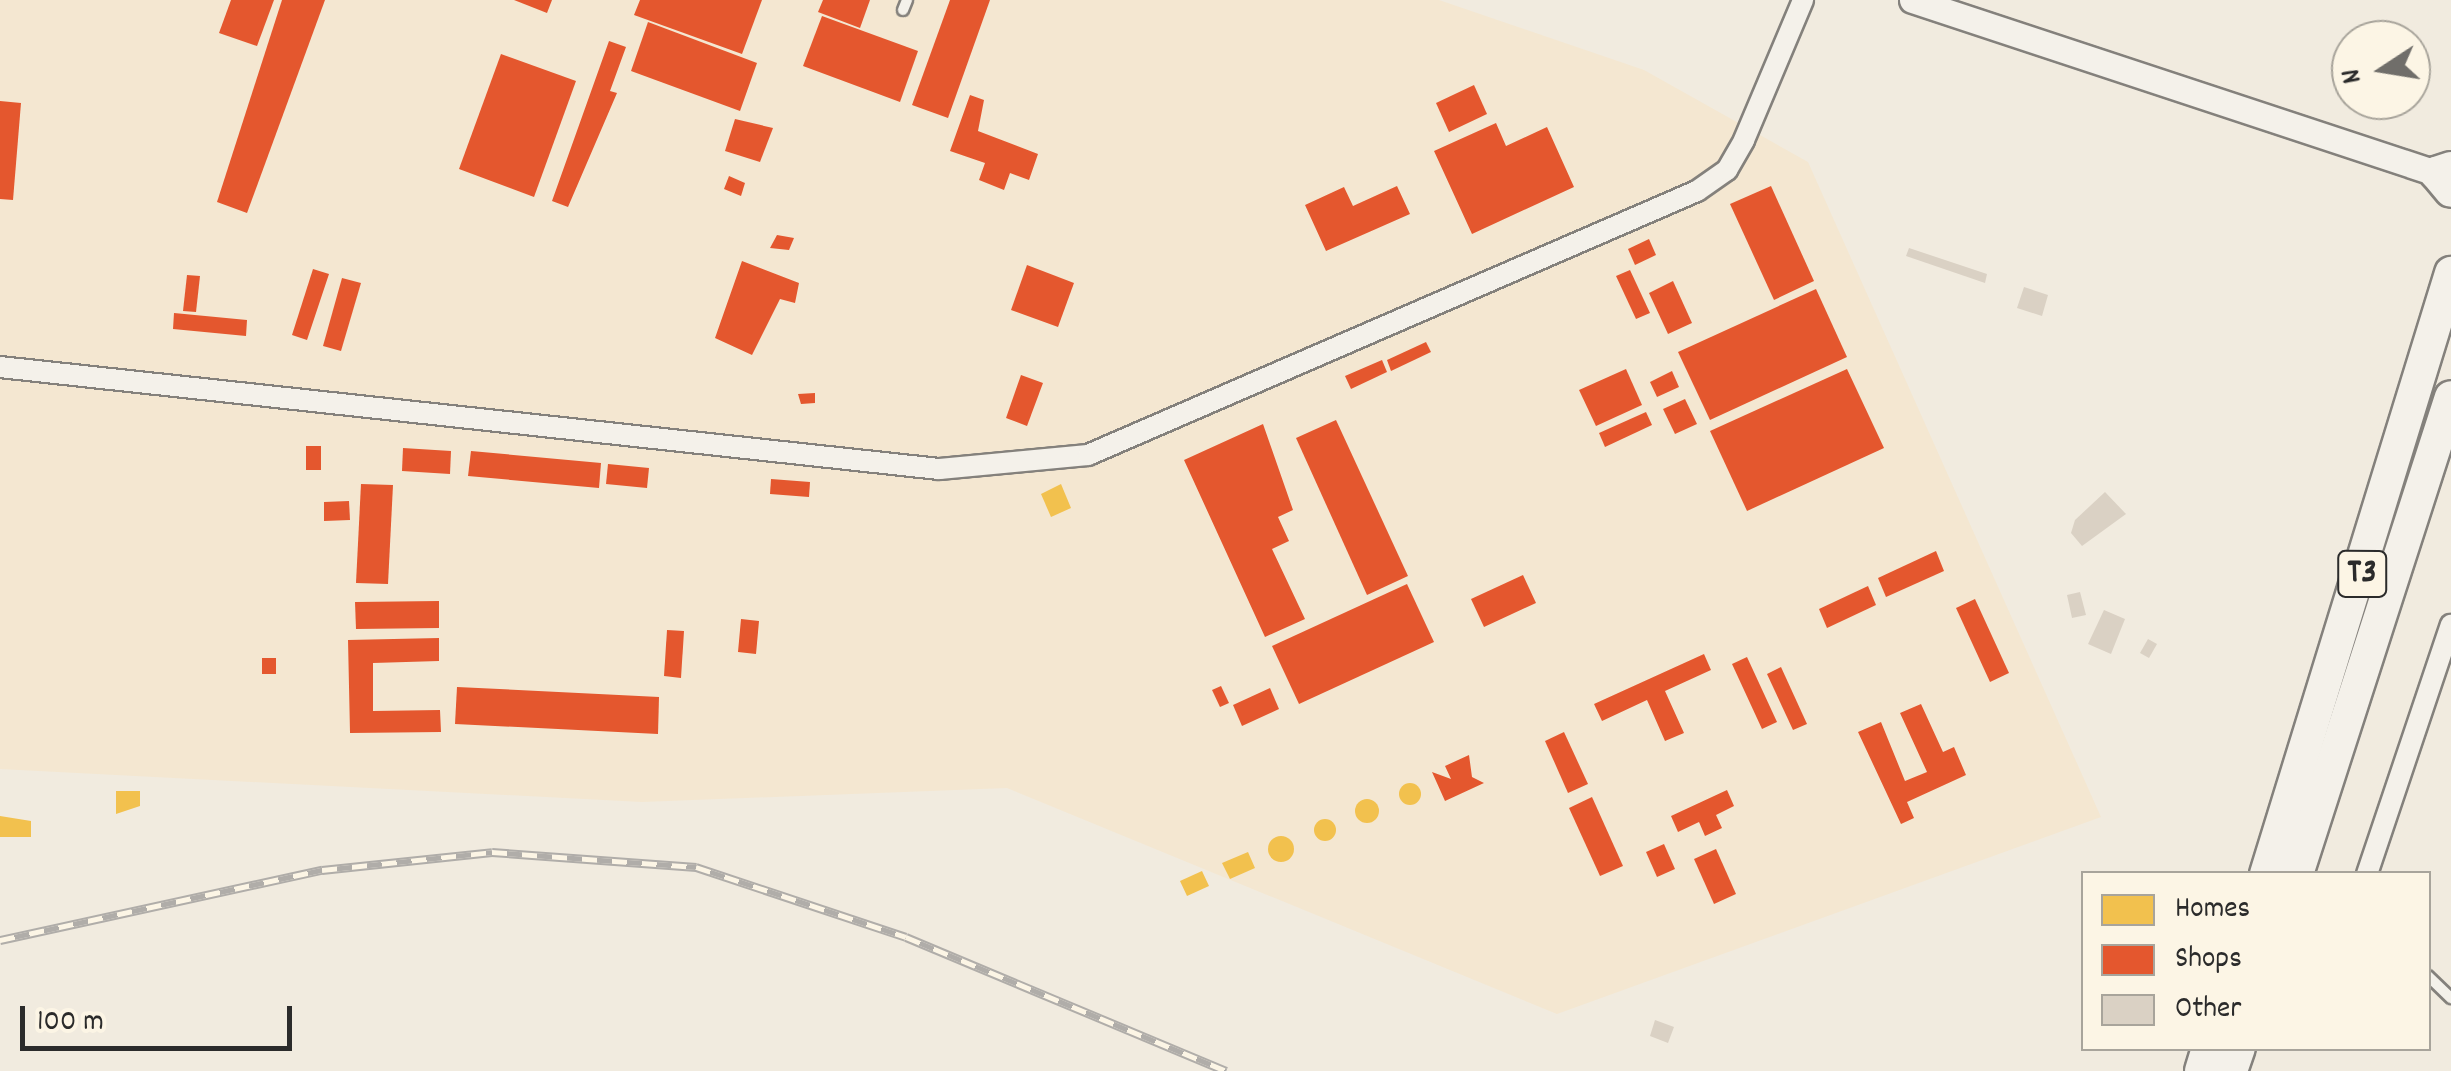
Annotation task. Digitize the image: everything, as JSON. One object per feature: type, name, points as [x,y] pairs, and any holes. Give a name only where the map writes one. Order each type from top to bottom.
[{"type":"highway","name":"T3","points":[[2267,871],[2451,273]]},
{"type":"highway","name":"T3","points":[[2304,870],[2451,396]]},
{"type":"street","points":[[0,366],[939,469],[1088,455],[1697,191],[1727,170],[1744,140],[1803,0]]},
{"type":"street","points":[[1912,0],[2447,178]]},
{"type":"street","points":[[2368,871],[2451,625]]},
{"type":"street","points":[[2240,1071],[2257,1051]]},
{"type":"lane","points":[[2431,979],[2451,998]]},
{"type":"shaded area","points":[[0,0],[1439,0],[1644,70],[1808,162],[2101,817],[1557,1014],[1007,788],[642,802],[0,769]]},
{"type":"building: Homes","points":[[1061,484],[1071,508],[1051,517],[1041,494]]},
{"type":"building: Homes","points":[[1406,783],[1414,783],[1421,794],[1414,805],[1406,805],[1399,798],[1399,790]]},
{"type":"building: Homes","points":[[116,791],[140,791],[140,806],[116,814]]},
{"type":"building: Homes","points":[[1367,799],[1379,811],[1367,823],[1355,811]]},
{"type":"building: Homes","points":[[0,816],[31,821],[31,837],[0,837]]},
{"type":"building: Homes","points":[[1321,819],[1329,819],[1336,830],[1329,841],[1321,841],[1314,834],[1314,826]]},
{"type":"building: Homes","points":[[1281,836],[1290,840],[1294,849],[1290,858],[1281,862],[1272,858],[1268,849],[1272,840]]},
{"type":"building: Homes","points":[[1248,852],[1255,868],[1230,879],[1222,863]]},
{"type":"building: Homes","points":[[1202,871],[1209,886],[1187,896],[1180,881]]},
{"type":"building: Shops","points":[[231,0],[274,0],[257,46],[219,33]]},
{"type":"building: Shops","points":[[282,0],[325,0],[247,213],[217,202]]},
{"type":"building: Shops","points":[[514,0],[552,0],[547,13]]},
{"type":"building: Shops","points":[[640,0],[762,0],[742,54],[634,15]]},
{"type":"building: Shops","points":[[823,0],[870,0],[860,28],[818,12]]},
{"type":"building: Shops","points":[[950,0],[990,0],[948,118],[912,105]]},
{"type":"building: Shops","points":[[822,16],[918,51],[900,102],[803,66]]},
{"type":"building: Shops","points":[[648,22],[757,63],[740,111],[631,71]]},
{"type":"building: Shops","points":[[609,41],[626,47],[610,91],[617,93],[568,207],[552,201]]},
{"type":"building: Shops","points":[[501,54],[576,81],[534,197],[459,169]]},
{"type":"building: Shops","points":[[1474,85],[1487,114],[1449,132],[1436,103]]},
{"type":"building: Shops","points":[[970,95],[984,100],[978,131],[1038,154],[1029,180],[1010,173],[1004,190],[979,180],[985,163],[950,151]]},
{"type":"building: Shops","points":[[0,101],[21,103],[13,200],[0,199]]},
{"type":"building: Shops","points":[[735,119],[773,128],[760,162],[725,151]]},
{"type":"building: Shops","points":[[1496,123],[1506,146],[1547,127],[1574,187],[1472,234],[1434,151]]},
{"type":"building: Shops","points":[[729,176],[745,183],[741,196],[724,189]]},
{"type":"building: Shops","points":[[1397,186],[1410,214],[1326,251],[1305,205],[1344,187],[1353,206]]},
{"type":"building: Shops","points":[[1771,186],[1814,281],[1774,300],[1730,204]]},
{"type":"building: Shops","points":[[777,235],[794,238],[789,250],[770,248]]},
{"type":"building: Shops","points":[[1649,239],[1656,255],[1635,265],[1628,249]]},
{"type":"building: Shops","points":[[742,261],[799,283],[795,303],[780,299],[752,355],[715,338]]},
{"type":"building: Shops","points":[[1027,265],[1074,283],[1058,327],[1011,310]]},
{"type":"building: Shops","points":[[313,269],[329,274],[307,340],[292,335]]},
{"type":"building: Shops","points":[[1630,270],[1650,313],[1636,319],[1616,276]]},
{"type":"building: Shops","points":[[187,275],[200,276],[196,312],[183,311]]},
{"type":"building: Shops","points":[[342,278],[361,283],[341,351],[323,346]]},
{"type":"building: Shops","points":[[1673,281],[1692,323],[1668,334],[1649,293]]},
{"type":"building: Shops","points":[[1816,289],[1847,357],[1710,420],[1678,352]]},
{"type":"building: Shops","points":[[174,313],[247,320],[246,336],[173,329]]},
{"type":"building: Shops","points":[[1426,342],[1431,352],[1391,371],[1387,360]]},
{"type":"building: Shops","points":[[1382,360],[1387,372],[1351,389],[1345,376]]},
{"type":"building: Shops","points":[[1626,369],[1642,405],[1596,426],[1579,390]]},
{"type":"building: Shops","points":[[1847,369],[1884,448],[1747,511],[1710,431]]},
{"type":"building: Shops","points":[[1672,371],[1679,387],[1657,397],[1650,382]]},
{"type":"building: Shops","points":[[1021,375],[1043,383],[1027,426],[1006,418]]},
{"type":"building: Shops","points":[[815,393],[815,403],[801,404],[798,394]]},
{"type":"building: Shops","points":[[1685,399],[1697,424],[1675,434],[1663,409]]},
{"type":"building: Shops","points":[[1646,412],[1652,425],[1605,447],[1599,433]]},
{"type":"building: Shops","points":[[1336,420],[1408,576],[1367,595],[1296,438]]},
{"type":"building: Shops","points":[[1263,424],[1293,510],[1278,517],[1289,541],[1272,549],[1305,619],[1265,637],[1184,460]]},
{"type":"building: Shops","points":[[306,446],[321,446],[321,470],[306,470]]},
{"type":"building: Shops","points":[[403,448],[451,451],[450,474],[402,471]]},
{"type":"building: Shops","points":[[471,451],[601,463],[599,488],[468,476]]},
{"type":"building: Shops","points":[[608,464],[649,468],[647,488],[606,484]]},
{"type":"building: Shops","points":[[771,479],[810,482],[809,497],[770,494]]},
{"type":"building: Shops","points":[[361,484],[393,485],[388,584],[356,583]]},
{"type":"building: Shops","points":[[349,501],[350,520],[324,521],[324,502]]},
{"type":"building: Shops","points":[[1936,551],[1944,571],[1886,597],[1878,578]]},
{"type":"building: Shops","points":[[1523,575],[1536,603],[1484,627],[1471,599]]},
{"type":"building: Shops","points":[[1407,584],[1434,642],[1299,704],[1272,646]]},
{"type":"building: Shops","points":[[1868,586],[1876,605],[1827,628],[1819,609]]},
{"type":"building: Shops","points":[[1975,599],[2009,673],[1990,682],[1956,608]]},
{"type":"building: Shops","points":[[439,601],[439,628],[356,629],[355,602]]},
{"type":"building: Shops","points":[[741,619],[759,621],[756,654],[738,652]]},
{"type":"building: Shops","points":[[667,630],[684,631],[681,678],[664,676]]},
{"type":"building: Shops","points":[[439,638],[439,661],[373,663],[373,711],[440,710],[441,732],[350,733],[348,640]]},
{"type":"building: Shops","points":[[1704,654],[1711,670],[1665,691],[1684,733],[1665,741],[1647,700],[1602,721],[1594,704]]},
{"type":"building: Shops","points":[[1747,657],[1777,722],[1762,729],[1732,664]]},
{"type":"building: Shops","points":[[262,658],[276,658],[276,674],[262,674]]},
{"type":"building: Shops","points":[[1781,667],[1807,724],[1793,730],[1767,674]]},
{"type":"building: Shops","points":[[1221,686],[1229,703],[1220,707],[1212,690]]},
{"type":"building: Shops","points":[[457,687],[659,697],[658,734],[455,724]]},
{"type":"building: Shops","points":[[1270,688],[1279,709],[1242,726],[1233,705]]},
{"type":"building: Shops","points":[[1921,704],[1943,752],[1954,747],[1966,775],[1907,802],[1914,818],[1901,824],[1858,732],[1881,722],[1905,781],[1927,772],[1900,713]]},
{"type":"building: Shops","points":[[1564,732],[1588,784],[1568,793],[1545,741]]},
{"type":"building: Shops","points":[[1469,755],[1472,777],[1484,783],[1445,801],[1432,772],[1451,779],[1445,766]]},
{"type":"building: Shops","points":[[1727,790],[1734,806],[1716,815],[1722,828],[1705,836],[1699,822],[1678,832],[1671,816]]},
{"type":"building: Shops","points":[[1592,797],[1623,866],[1600,876],[1569,808]]},
{"type":"building: Shops","points":[[1664,844],[1675,869],[1657,877],[1646,852]]},
{"type":"building: Shops","points":[[1716,849],[1736,894],[1714,904],[1694,859]]},
{"type":"building: Other","points":[[1909,248],[1987,274],[1985,283],[1906,256]]},
{"type":"building: Other","points":[[2024,287],[2048,295],[2042,316],[2017,308]]},
{"type":"building: Other","points":[[2105,492],[2126,514],[2082,546],[2071,533],[2075,520]]},
{"type":"building: Other","points":[[2080,592],[2086,615],[2072,618],[2067,595]]},
{"type":"building: Other","points":[[2104,610],[2125,619],[2111,654],[2088,644]]},
{"type":"building: Other","points":[[2148,639],[2157,644],[2149,658],[2140,653]]},
{"type":"building: Other","points":[[1655,1020],[1674,1027],[1668,1043],[1650,1036]]},
{"type":"railway","points":[[0,940],[322,870],[492,852],[696,867],[906,937],[1226,1071]]}]
